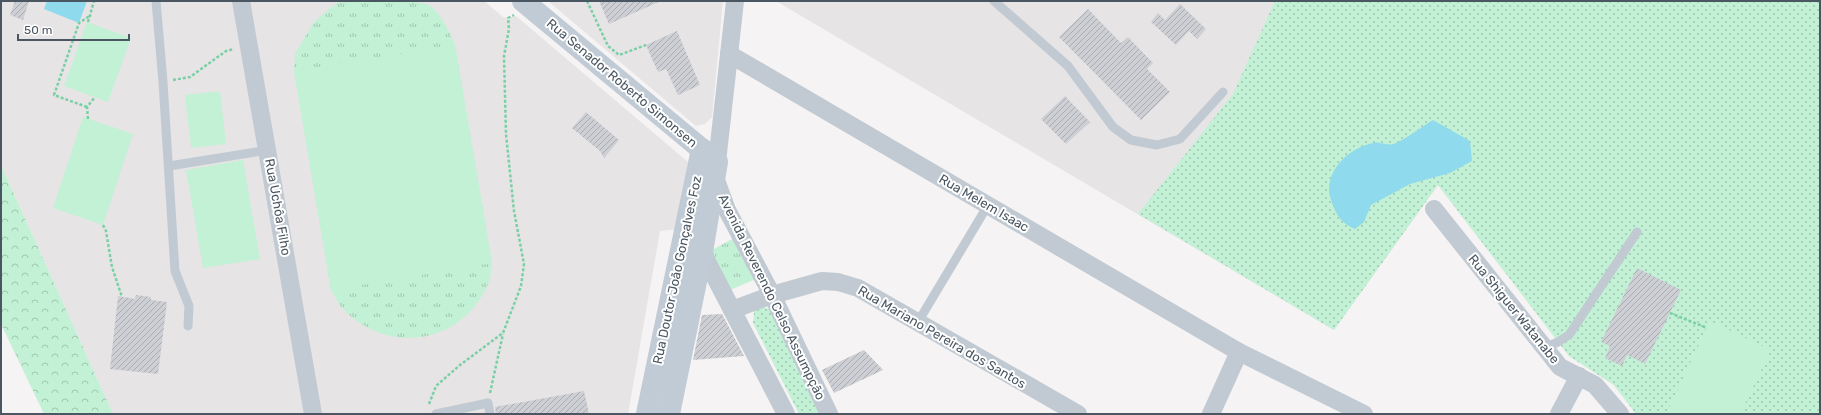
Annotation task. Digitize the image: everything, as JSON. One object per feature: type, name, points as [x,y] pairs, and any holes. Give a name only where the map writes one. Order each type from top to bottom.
[{"type":"street","name":"Rua Uchôa Filho","points":[[241,1],[313,414]]},
{"type":"street","points":[[712,164],[720,134],[735,1]]},
{"type":"street","name":"Rua Senador Roberto Simonsen","points":[[525,3],[712,164]]},
{"type":"street","name":"Rua Melem Isaac","points":[[729,54],[1239,352],[1364,414]]},
{"type":"street","name":"Rua Doutor João Gonçalves Foz","points":[[647,414],[689,208],[712,164]]},
{"type":"street","name":"Rua Doutor João Gonçalves Foz","points":[[669,414],[702,252],[712,164]]},
{"type":"street","name":"Avenida Reverendo Celso Assumpção","points":[[712,164],[727,210],[772,296],[829,414]]},
{"type":"street","points":[[689,208],[702,252],[786,414]]},
{"type":"street","name":"Rua Shiguer Watanabe","points":[[1434,208],[1560,367],[1596,385],[1620,414]]},
{"type":"street","name":"Rua Mariano Pereira dos Santos","points":[[732,310],[822,281],[838,282],[858,288],[1078,414]]},
{"type":"street","points":[[1211,414],[1239,352]]},
{"type":"street","points":[[1559,414],[1579,376]]},
{"type":"lane","points":[[156,1],[169,166],[175,271],[189,306],[188,326]]},
{"type":"lane","points":[[994,1],[1068,66],[1113,127],[1131,140],[1157,145],[1180,139],[1223,92]]},
{"type":"lane","points":[[169,166],[268,150]]},
{"type":"lane","points":[[918,322],[988,205]]},
{"type":"lane","points":[[1544,348],[1569,335],[1637,232]]},
{"type":"lane","points":[[436,414],[488,402],[490,414]]},
{"type":"path","points":[[88,22],[94,1]]},
{"type":"path","points":[[587,1],[608,46],[619,55],[646,45]]},
{"type":"path","points":[[488,402],[503,333],[521,286],[524,264],[514,211],[506,134],[504,56],[509,29],[508,18],[525,3]]},
{"type":"path","points":[[87,107],[54,94],[79,23],[91,15]]},
{"type":"path","points":[[163,82],[190,77],[226,51],[249,43]]},
{"type":"path","points":[[88,119],[87,107],[95,98]]},
{"type":"path","points":[[103,225],[112,267],[122,297]]},
{"type":"path","points":[[1670,313],[1707,328]]},
{"type":"path","points":[[428,407],[436,386],[460,365],[503,333]]},
{"type":"shaded area","points":[[1,1],[484,1],[503,17],[508,18],[516,16],[688,162],[678,229],[660,231],[628,414],[113,414],[1,165]]},
{"type":"shaded area","points":[[548,1],[723,1],[712,117],[705,124],[696,126]]},
{"type":"shaded area","points":[[776,1],[1820,1],[1820,414],[1636,414],[1614,385],[1569,356],[1438,185],[1334,330]]},
{"type":"green space","points":[[340,1],[399,1],[427,4],[432,7],[440,17],[455,45],[492,263],[490,279],[476,305],[461,320],[442,331],[422,337],[401,338],[380,333],[360,323],[342,308],[331,290],[294,71],[295,54],[313,23]]},
{"type":"green space","points":[[1275,1],[1820,1],[1820,414],[1636,414],[1614,385],[1569,356],[1438,185],[1334,330],[1138,214],[1233,94]]},
{"type":"green space","points":[[87,22],[131,38],[108,102],[64,86]]},
{"type":"green space","points":[[455,45],[492,263],[331,290],[294,71]]},
{"type":"green space","points":[[220,91],[226,144],[191,148],[185,95]]},
{"type":"green space","points":[[83,117],[133,134],[103,225],[53,208]]},
{"type":"green space","points":[[243,160],[260,259],[203,268],[186,170]]},
{"type":"green space","points":[[1,165],[113,414],[44,414],[1,324]]},
{"type":"green space","points":[[734,238],[756,279],[730,290],[710,251]]},
{"type":"green space","points":[[762,306],[772,311],[822,414],[799,414],[753,323],[754,311]]},
{"type":"green space","points":[[1710,321],[1771,350],[1740,414],[1666,414]]},
{"type":"water","points":[[47,1],[87,1],[79,23],[44,9]]},
{"type":"water","points":[[1433,120],[1470,141],[1472,161],[1450,173],[1410,184],[1371,205],[1364,222],[1355,229],[1346,224],[1335,210],[1329,190],[1330,180],[1339,163],[1346,156],[1364,146],[1375,143],[1394,144]]},
{"type":"building","points":[[15,1],[29,1],[23,20],[10,15]]},
{"type":"building","points":[[599,1],[661,1],[609,24]]},
{"type":"building","points":[[1180,4],[1206,29],[1197,39],[1189,31],[1176,45],[1151,22],[1158,13],[1165,20]]},
{"type":"building","points":[[1088,9],[1121,43],[1128,37],[1153,63],[1147,69],[1170,92],[1141,120],[1059,37]]},
{"type":"building","points":[[677,31],[700,85],[678,95],[666,69],[658,72],[646,45]]},
{"type":"building","points":[[1065,96],[1090,122],[1066,144],[1041,119]]},
{"type":"building","points":[[586,112],[619,140],[604,158],[600,151],[572,128]]},
{"type":"building","points":[[1637,268],[1681,290],[1645,364],[1627,355],[1622,366],[1605,358],[1610,346],[1601,342]]},
{"type":"building","points":[[136,295],[151,297],[151,300],[167,302],[158,374],[110,369],[118,296],[135,299]]},
{"type":"building","points":[[722,314],[744,356],[693,360],[702,315]]},
{"type":"building","points":[[864,350],[883,370],[834,393],[822,370]]},
{"type":"building","points":[[584,391],[589,414],[496,414],[495,407]]}]
